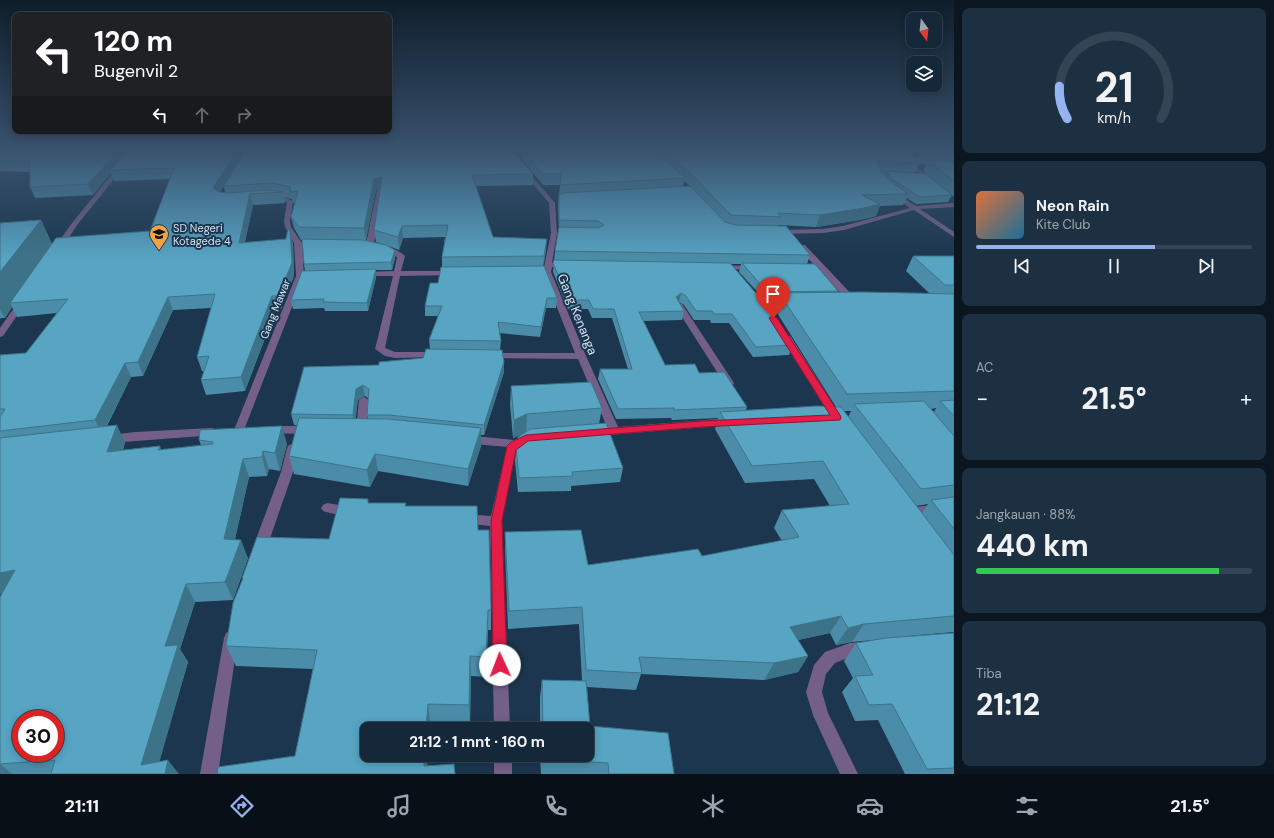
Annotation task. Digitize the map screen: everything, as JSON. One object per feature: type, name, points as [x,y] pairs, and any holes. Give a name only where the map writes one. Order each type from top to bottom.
[{"type":"street","points":[[53,256],[74,224],[103,188]]},
{"type":"street","name":"Gang Kenanga","points":[[543,188],[556,201],[558,233],[545,270],[614,430]]},
{"type":"street","points":[[886,188],[954,236]]},
{"type":"street","points":[[380,190],[367,244],[400,254],[398,273],[380,349],[388,354],[395,355],[449,355]]},
{"type":"street","points":[[948,197],[954,203]]},
{"type":"street","name":"Gang Mawar","points":[[232,430],[304,276],[302,243],[288,227],[287,221],[290,202],[287,199],[282,198],[261,199]]},
{"type":"street","points":[[793,238],[844,228],[914,208],[954,203]]},
{"type":"street","points":[[774,232],[793,238],[822,269],[859,303],[840,304]]},
{"type":"street","points":[[545,270],[572,266]]},
{"type":"street","points":[[715,267],[762,268]]},
{"type":"street","points":[[730,268],[739,278]]},
{"type":"street","points":[[808,269],[822,269]]},
{"type":"street","points":[[353,274],[461,273]]},
{"type":"street","points":[[0,334],[27,294]]},
{"type":"street","points":[[752,294],[758,303],[767,308],[795,304]]},
{"type":"street","points":[[679,306],[733,389]]},
{"type":"street","points":[[782,332],[840,420],[821,418]]},
{"type":"street","points":[[480,356],[581,356]]},
{"type":"street","points":[[361,430],[364,400]]},
{"type":"street","points":[[582,433],[739,422]]},
{"type":"street","points":[[97,441],[135,436],[232,430],[318,430]]},
{"type":"street","points":[[346,430],[376,431]]},
{"type":"street","points":[[255,561],[288,472],[297,431]]},
{"type":"street","points":[[502,722],[496,521],[511,449],[515,444],[526,438],[542,437]]},
{"type":"street","points":[[452,438],[515,444]]},
{"type":"street","points":[[914,525],[903,510],[954,507]]},
{"type":"street","points":[[327,508],[358,510]]},
{"type":"street","points":[[450,518],[496,521]]},
{"type":"street","points":[[209,774],[233,628]]},
{"type":"street","points":[[849,774],[820,715],[814,692],[819,670],[830,657],[850,650],[879,648]]},
{"type":"street","points":[[503,762],[503,774]]},
{"type":"building","points":[[166,188],[213,188],[219,192],[227,193],[268,190],[283,192],[250,194],[239,243],[286,239],[288,228],[290,231],[292,263],[278,296],[272,296],[241,377],[201,380],[209,356],[197,357],[215,294],[168,297],[138,362],[125,363],[95,420],[0,431],[0,417],[5,409],[0,409],[0,355],[26,353],[68,299],[10,303],[56,238],[150,231]]},
{"type":"building","points":[[290,188],[372,188],[364,228],[299,227],[291,217],[298,191],[291,192]]},
{"type":"building","points":[[380,188],[476,188],[493,237],[547,239],[544,256],[442,257],[448,225],[402,226],[398,237],[374,230]]},
{"type":"building","points":[[651,188],[692,188],[725,222],[735,225],[786,226],[810,255],[555,251],[559,227],[598,228],[604,225],[598,221],[559,220],[559,195],[562,193]]},
{"type":"building","points":[[705,188],[900,188],[908,194],[862,195],[880,204],[820,215],[778,213],[781,217],[731,215]]},
{"type":"building","points":[[906,188],[943,188],[952,195],[920,197]]},
{"type":"building","points":[[41,220],[0,272],[0,223]]},
{"type":"building","points":[[302,239],[363,240],[386,245],[395,250],[391,262],[304,264]]},
{"type":"building","points":[[913,256],[954,256],[954,285],[945,285]]},
{"type":"building","points":[[554,260],[730,263],[761,299],[764,300],[793,345],[756,347],[732,314],[714,314],[712,311],[696,311],[686,296],[681,293],[676,297],[684,311],[639,312],[665,365],[695,364],[699,373],[724,372],[747,407],[674,410],[674,408],[618,409],[600,369],[632,369],[614,309],[593,309],[589,300],[569,300],[553,263]]},
{"type":"building","points":[[742,263],[815,264],[838,291],[767,292]]},
{"type":"building","points":[[544,266],[557,298],[547,298],[541,327],[498,322],[501,341],[429,340],[442,306],[425,306],[430,283],[438,283],[441,267]]},
{"type":"building","points":[[376,269],[367,303],[323,302],[324,299],[291,300],[302,271]]},
{"type":"building","points":[[862,292],[954,294],[954,391],[847,394],[779,293]]},
{"type":"building","points":[[426,349],[502,350],[504,362],[484,425],[389,415],[367,415],[369,389],[363,385],[356,389],[353,415],[291,414],[304,367],[379,365],[379,362],[423,358]]},
{"type":"building","points":[[591,382],[602,408],[527,414],[514,420],[511,386]]},
{"type":"building","points":[[954,400],[954,416],[940,401]]},
{"type":"building","points":[[924,401],[954,436],[954,485],[921,489],[854,404]]},
{"type":"building","points":[[817,406],[841,407],[954,555],[954,616],[864,624],[848,628],[841,616],[790,627],[808,656],[774,663],[639,657],[642,673],[586,670],[582,607],[509,611],[505,532],[581,530],[588,565],[698,549],[702,556],[799,537],[782,510],[849,504],[823,461],[752,466],[720,412]]},
{"type":"building","points":[[299,418],[388,419],[481,428],[468,469],[375,454],[367,470],[289,456]]},
{"type":"building","points":[[606,423],[623,468],[572,472],[573,476],[519,478],[516,447],[518,437],[530,429]]},
{"type":"building","points":[[117,425],[107,452],[160,446],[158,450],[213,444],[213,442],[199,440],[200,430],[282,426],[275,453],[263,451],[262,457],[243,459],[224,539],[241,540],[225,582],[186,584],[165,646],[178,645],[141,765],[168,760],[165,774],[51,774],[54,762],[64,762],[64,710],[12,710],[12,762],[28,762],[0,764],[0,597],[15,570],[0,573],[0,438]]},
{"type":"building","points":[[954,497],[954,529],[931,500]]},
{"type":"building","points":[[340,498],[368,499],[368,503],[406,503],[405,506],[477,506],[478,530],[489,530],[491,610],[488,610],[486,657],[470,656],[469,705],[428,704],[427,722],[360,722],[360,762],[424,762],[424,766],[454,764],[455,774],[217,774],[218,767],[295,756],[317,650],[226,646],[233,603],[257,537],[329,539]]},
{"type":"building","points":[[954,633],[954,768],[927,769],[892,704],[869,705],[855,676],[873,675],[856,643],[886,638]]},
{"type":"building","points":[[542,680],[586,681],[590,722],[543,722]]},
{"type":"building","points":[[594,726],[668,733],[674,774],[609,774],[608,763],[592,762],[594,762]]},
{"type":"place","name":"SD Negeri Kotagede 4","points":[[159,251]]},
{"type":"route","points":[[500,665],[496,521],[511,449],[515,444],[526,438],[702,424],[836,418],[773,318]]}]
